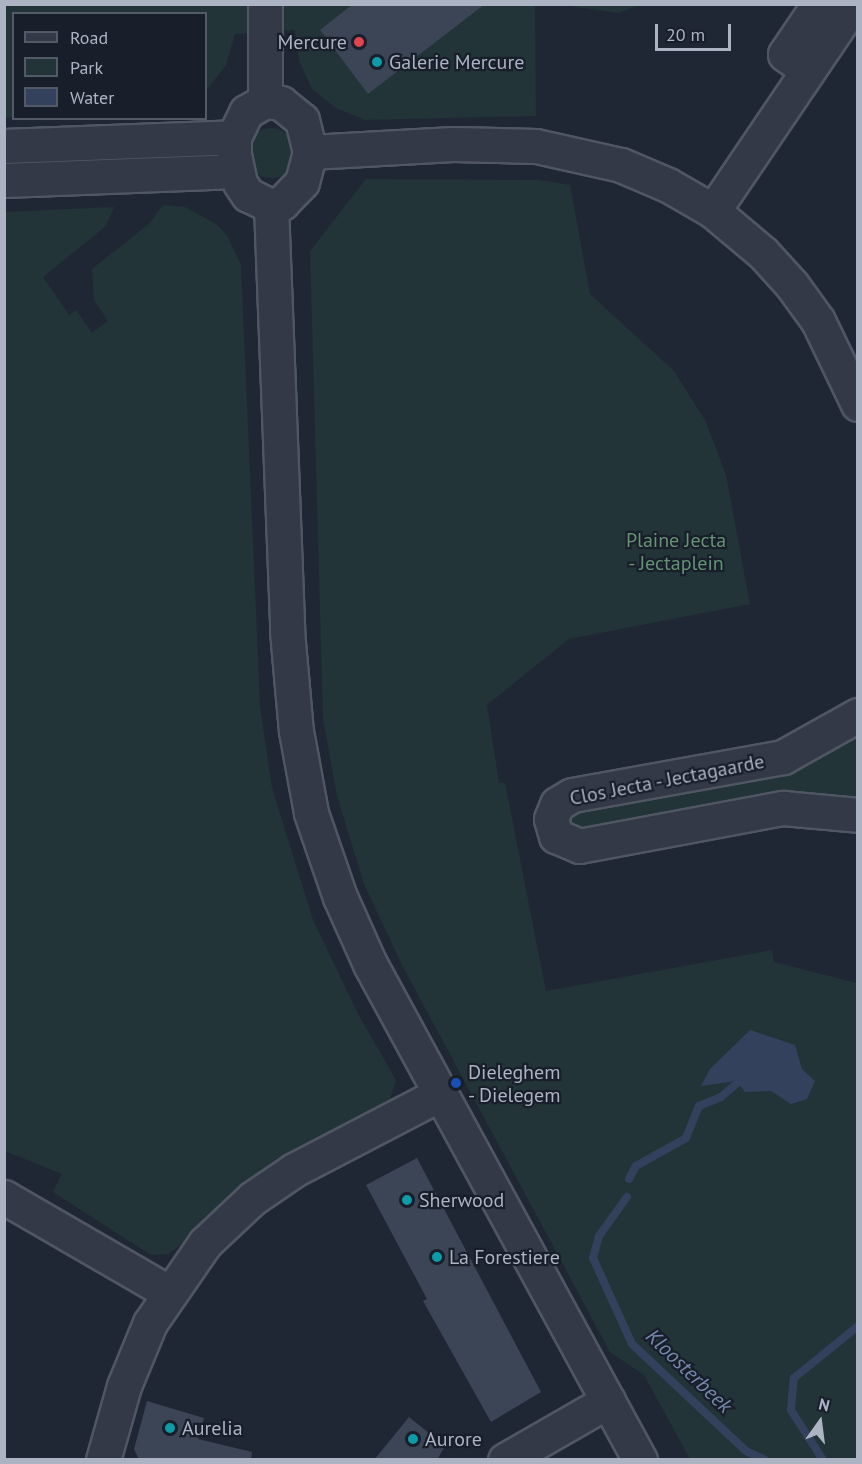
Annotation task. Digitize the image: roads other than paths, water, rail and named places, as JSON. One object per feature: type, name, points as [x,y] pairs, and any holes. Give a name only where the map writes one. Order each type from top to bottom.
[{"type":"street","points":[[265,4],[266,101]]},
{"type":"street","points":[[807,70],[785,54],[819,4]]},
{"type":"street","points":[[714,211],[853,4]]},
{"type":"street","points":[[266,101],[281,103],[302,120],[310,152],[302,182],[287,199],[271,206],[248,195],[237,171],[234,137],[246,112],[266,101]]},
{"type":"street","points":[[4,146],[234,137]]},
{"type":"street","points":[[310,152],[453,144],[536,146],[621,165],[714,211],[763,253],[792,285],[818,321],[858,404]]},
{"type":"street","points":[[4,180],[237,171]]},
{"type":"street","points":[[271,206],[287,631],[303,778],[340,897],[440,1094],[640,1460]]},
{"type":"street","name":"Clos Jecta - Jectagaarde","points":[[858,715],[783,757],[572,795],[557,804],[551,819],[556,836],[579,846],[783,808],[858,815]]},
{"type":"street","points":[[103,1460],[135,1356],[168,1292],[205,1243],[253,1197],[294,1170],[440,1094]]},
{"type":"street","points":[[4,1197],[168,1292]]},
{"type":"street","points":[[505,1460],[528,1442],[608,1401]]},
{"type":"water","points":[[750,1030],[795,1045],[802,1069],[815,1081],[807,1099],[791,1104],[771,1091],[745,1092],[736,1081],[701,1086],[710,1069]]},
{"type":"waterway","name":"Kloosterbeek","points":[[629,1179],[636,1166],[686,1138],[699,1106],[721,1097],[738,1082]]},
{"type":"waterway","name":"Kloosterbeek","points":[[627,1197],[599,1236],[593,1258],[632,1344],[746,1451],[765,1460]]},
{"type":"waterway","name":"Kloosterbeek","points":[[823,1460],[791,1410],[794,1378],[858,1326]]},
{"type":"place","name":"Mercure","points":[[359,42]]},
{"type":"place","name":"Galerie Mercure","points":[[377,62]]},
{"type":"place","name":"Dieleghem - Dielegem","points":[[456,1083]]},
{"type":"place","name":"Sherwood","points":[[407,1200]]},
{"type":"place","name":"La Forestiere","points":[[437,1257]]},
{"type":"place","name":"Aurelia","points":[[170,1428]]},
{"type":"place","name":"Aurore","points":[[413,1439]]},
{"type":"park label","name":"Plaine Jecta - Jectaplein","points":[[676,552]]}]
